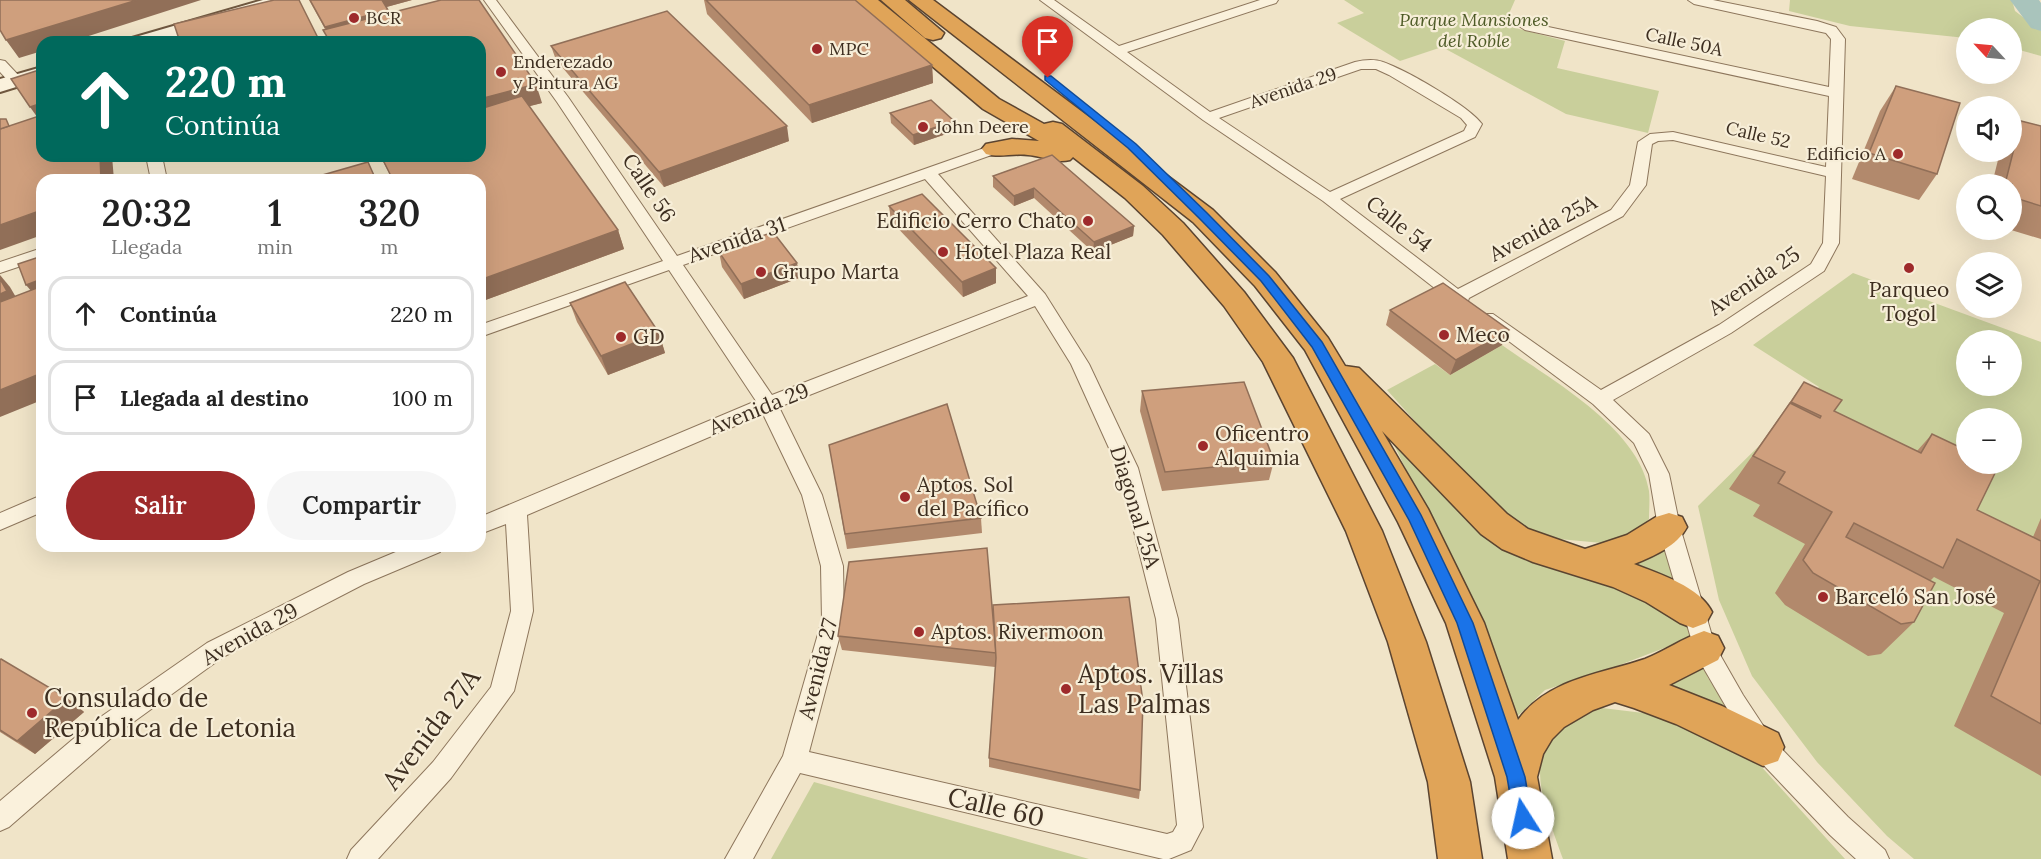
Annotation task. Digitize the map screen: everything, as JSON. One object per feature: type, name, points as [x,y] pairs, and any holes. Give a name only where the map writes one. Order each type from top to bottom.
[{"type":"highway","points":[[865,0],[991,104],[1093,161]]},
{"type":"highway","points":[[892,0],[1134,192],[1173,228],[1234,299],[1277,358],[1364,531],[1407,642],[1449,782],[1460,859]]},
{"type":"highway","points":[[920,0],[1203,216]]},
{"type":"highway","points":[[951,0],[1132,146],[1265,279],[1317,345],[1494,524],[1515,538],[1546,552],[1623,575],[1659,591],[1699,630],[1667,667],[1578,695],[1548,714],[1527,741],[1516,777]]},
{"type":"highway","points":[[991,104],[1011,129],[1010,136],[995,149]]},
{"type":"highway","points":[[995,149],[1017,146],[1045,149],[1077,162],[1134,192]]},
{"type":"highway","points":[[1317,345],[1415,519],[1465,623],[1516,777],[1530,859]]},
{"type":"highway","points":[[1587,563],[1623,554],[1649,543],[1669,527]]},
{"type":"highway","points":[[1613,684],[1663,698],[1703,715],[1763,747]]},
{"type":"main road","points":[[173,31],[252,0]]},
{"type":"main road","points":[[157,36],[267,0]]},
{"type":"main road","points":[[173,31],[283,0]]},
{"type":"main road","points":[[173,31],[294,0]]},
{"type":"main road","points":[[8,84],[36,75]]},
{"type":"street","name":"Calle 56","points":[[490,0],[544,73],[768,404]]},
{"type":"street","name":"Calle 54","points":[[1046,0],[1208,117],[1329,198],[1457,297],[1600,399],[1642,440],[1659,474],[1669,527],[1699,630],[1735,703],[1763,747],[1839,826],[1876,859]]},
{"type":"street","points":[[1118,51],[1272,0]]},
{"type":"street","name":"Avenida 25","points":[[1600,399],[1725,329],[1818,267],[1831,243],[1838,39],[1831,30],[1812,24],[1694,0]]},
{"type":"street","name":"Calle 50A","points":[[1525,26],[1836,93]]},
{"type":"street","points":[[0,64],[8,84]]},
{"type":"street","name":"Avenida 29","points":[[1208,117],[1360,65],[1378,65],[1466,115],[1475,124],[1470,134],[1329,198]]},
{"type":"street","name":"Calle 52","points":[[1673,136],[1833,173]]},
{"type":"street","name":"Avenida 25A","points":[[1457,297],[1617,213],[1638,185],[1645,142],[1655,137],[1673,136]]},
{"type":"street","name":"Avenida 31","points":[[486,329],[995,149]]},
{"type":"street","name":"Diagonal 25A","points":[[928,173],[1040,298],[1080,364],[1128,468],[1167,619],[1190,827]]},
{"type":"street","points":[[0,268],[36,255]]},
{"type":"street","name":"Avenida 29","points":[[486,523],[768,404],[1040,298]]},
{"type":"street","name":"Avenida 27","points":[[738,859],[794,760],[833,620],[832,567],[812,495],[768,404]]},
{"type":"street","points":[[0,522],[36,506]]},
{"type":"street","name":"Avenida 27A","points":[[360,859],[442,770],[502,691],[522,611],[516,510]]},
{"type":"street","name":"Avenida 29","points":[[0,818],[101,731],[214,650],[356,578],[418,552]]},
{"type":"street","name":"Calle 60","points":[[794,760],[1167,847],[1182,841],[1190,827]]},
{"type":"green space","name":"Parque Mansiones del Roble","points":[[1344,0],[1515,0],[1504,25],[1565,41],[1557,68],[1659,91],[1648,133],[1566,114],[1442,47],[1400,61],[1337,23],[1364,13]]},
{"type":"green space","points":[[1790,0],[2012,0],[2015,11],[2041,31],[2041,56],[2022,51],[2022,18],[1956,18],[1956,37],[1850,26],[1789,11]]},
{"type":"green space","points":[[1853,273],[1956,311],[1956,318],[1976,318],[2008,330],[1956,330],[1956,396],[2022,396],[2022,335],[2041,342],[2041,859],[1914,859],[1887,836],[1817,762],[1752,676],[1719,600],[1698,506],[1819,387],[1753,345]]},
{"type":"green space","points":[[1502,345],[1590,408],[1611,426],[1629,447],[1642,468],[1649,491],[1649,519],[1632,537],[1602,543],[1559,539],[1526,528],[1493,508],[1387,390],[1435,364],[1450,375]]},
{"type":"green space","points":[[1382,420],[1434,475],[1614,582],[1684,620],[1693,637],[1604,671],[1545,690],[1506,727],[1460,581]]},
{"type":"green space","points":[[1665,550],[1677,593],[1621,566]]},
{"type":"green space","points":[[1701,660],[1708,678],[1728,708],[1643,682]]},
{"type":"green space","points":[[1602,708],[1660,715],[1749,753],[1845,859],[1563,859],[1542,788],[1540,767],[1544,748],[1555,732],[1574,718]]},
{"type":"green space","points":[[814,782],[1089,859],[771,859]]},
{"type":"building","points":[[0,0],[137,0],[6,40],[0,30]]},
{"type":"building","points":[[274,0],[299,0],[317,36],[178,36],[174,24]]},
{"type":"building","points":[[310,0],[382,0],[388,10],[325,27]]},
{"type":"building","points":[[441,0],[479,0],[536,84],[486,97],[486,36],[326,36],[323,30]]},
{"type":"building","name":"MPC","points":[[706,0],[855,0],[932,65],[809,105]]},
{"type":"building","points":[[667,11],[787,126],[659,172],[551,46]]},
{"type":"building","points":[[36,71],[36,105],[30,107],[11,79]]},
{"type":"building","points":[[1896,86],[1956,102],[1956,115],[1937,174],[1869,153]]},
{"type":"building","points":[[522,96],[618,230],[486,278],[486,174],[390,174],[384,162],[486,162],[486,107]]},
{"type":"building","points":[[931,100],[954,121],[913,135],[890,113]]},
{"type":"building","points":[[36,117],[36,162],[100,162],[101,174],[36,174],[36,212],[0,225],[0,129]]},
{"type":"building","points":[[0,119],[6,119],[9,126],[0,129]]},
{"type":"building","points":[[2022,121],[2041,126],[2041,206],[2022,200],[2022,174],[2008,174],[2011,162],[2022,162]]},
{"type":"building","name":"Edificio Cerro Chato","points":[[1052,155],[1134,226],[1094,242],[1034,188],[1014,196],[993,176]]},
{"type":"building","points":[[368,162],[373,174],[326,174]]},
{"type":"building","points":[[922,194],[996,268],[962,282],[889,206]]},
{"type":"building","points":[[773,232],[797,263],[741,284],[719,252]]},
{"type":"building","points":[[36,258],[36,281],[26,285],[18,264]]},
{"type":"building","points":[[0,279],[7,291],[0,294]]},
{"type":"building","name":"GD","points":[[625,282],[659,333],[601,356],[570,303]]},
{"type":"building","name":"Meco","points":[[1443,283],[1509,330],[1456,360],[1390,310]]},
{"type":"building","points":[[36,288],[36,375],[0,390],[0,302]]},
{"type":"building","name":"Oficentro Alquimia","points":[[1244,382],[1274,461],[1165,472],[1142,391]]},
{"type":"building","points":[[1804,382],[1842,400],[1834,411],[1921,453],[1932,434],[1956,445],[1956,474],[1995,474],[1977,510],[2041,541],[2041,724],[1991,696],[2040,581],[1957,539],[1943,568],[1854,523],[1846,537],[1935,583],[1914,622],[1901,624],[1813,573],[1803,560],[1832,512],[1778,483],[1785,472],[1753,456],[1790,403],[1820,418],[1821,416],[1791,402]]},
{"type":"building","name":"Aptos. Sol del Pacífico","points":[[947,404],[981,518],[845,534],[829,445]]},
{"type":"building","name":"Aptos. Rivermoon","points":[[987,548],[996,653],[838,636],[849,562]]},
{"type":"building","name":"Aptos. Villas Las Palmas","points":[[1129,597],[1143,702],[1140,790],[989,758],[996,658],[993,605]]},
{"type":"building","points":[[1,659],[67,698],[17,741],[0,730]]},
{"type":"waterway","points":[[2024,0],[2041,22]]},
{"type":"place","name":"BCR","points":[[354,18]]},
{"type":"place","name":"MPC","points":[[817,49]]},
{"type":"place","name":"Enderezado y Pintura AG","points":[[501,72]]},
{"type":"place","name":"John Deere","points":[[923,127]]},
{"type":"place","name":"Edificio A","points":[[1898,154]]},
{"type":"place","name":"Edificio Cerro Chato","points":[[1088,221]]},
{"type":"place","name":"Hotel Plaza Real","points":[[943,252]]},
{"type":"place","name":"Parqueo Togol","points":[[1909,268]]},
{"type":"place","name":"Grupo Marta","points":[[761,272]]},
{"type":"place","name":"Meco","points":[[1444,335]]},
{"type":"place","name":"GD","points":[[621,337]]},
{"type":"place","name":"Oficentro Alquimia","points":[[1203,446]]},
{"type":"place","name":"Aptos. Sol del Pacífico","points":[[905,497]]},
{"type":"place","name":"Barceló San José","points":[[1823,597]]},
{"type":"place","name":"Aptos. Rivermoon","points":[[919,632]]},
{"type":"place","name":"Aptos. Villas Las Palmas","points":[[1066,689]]},
{"type":"place","name":"Consulado de República de Letonia","points":[[32,713]]},
{"type":"route","points":[[1048,78],[1132,146],[1203,216],[1265,279],[1317,345],[1415,519],[1465,623],[1516,777],[1523,818]]}]
